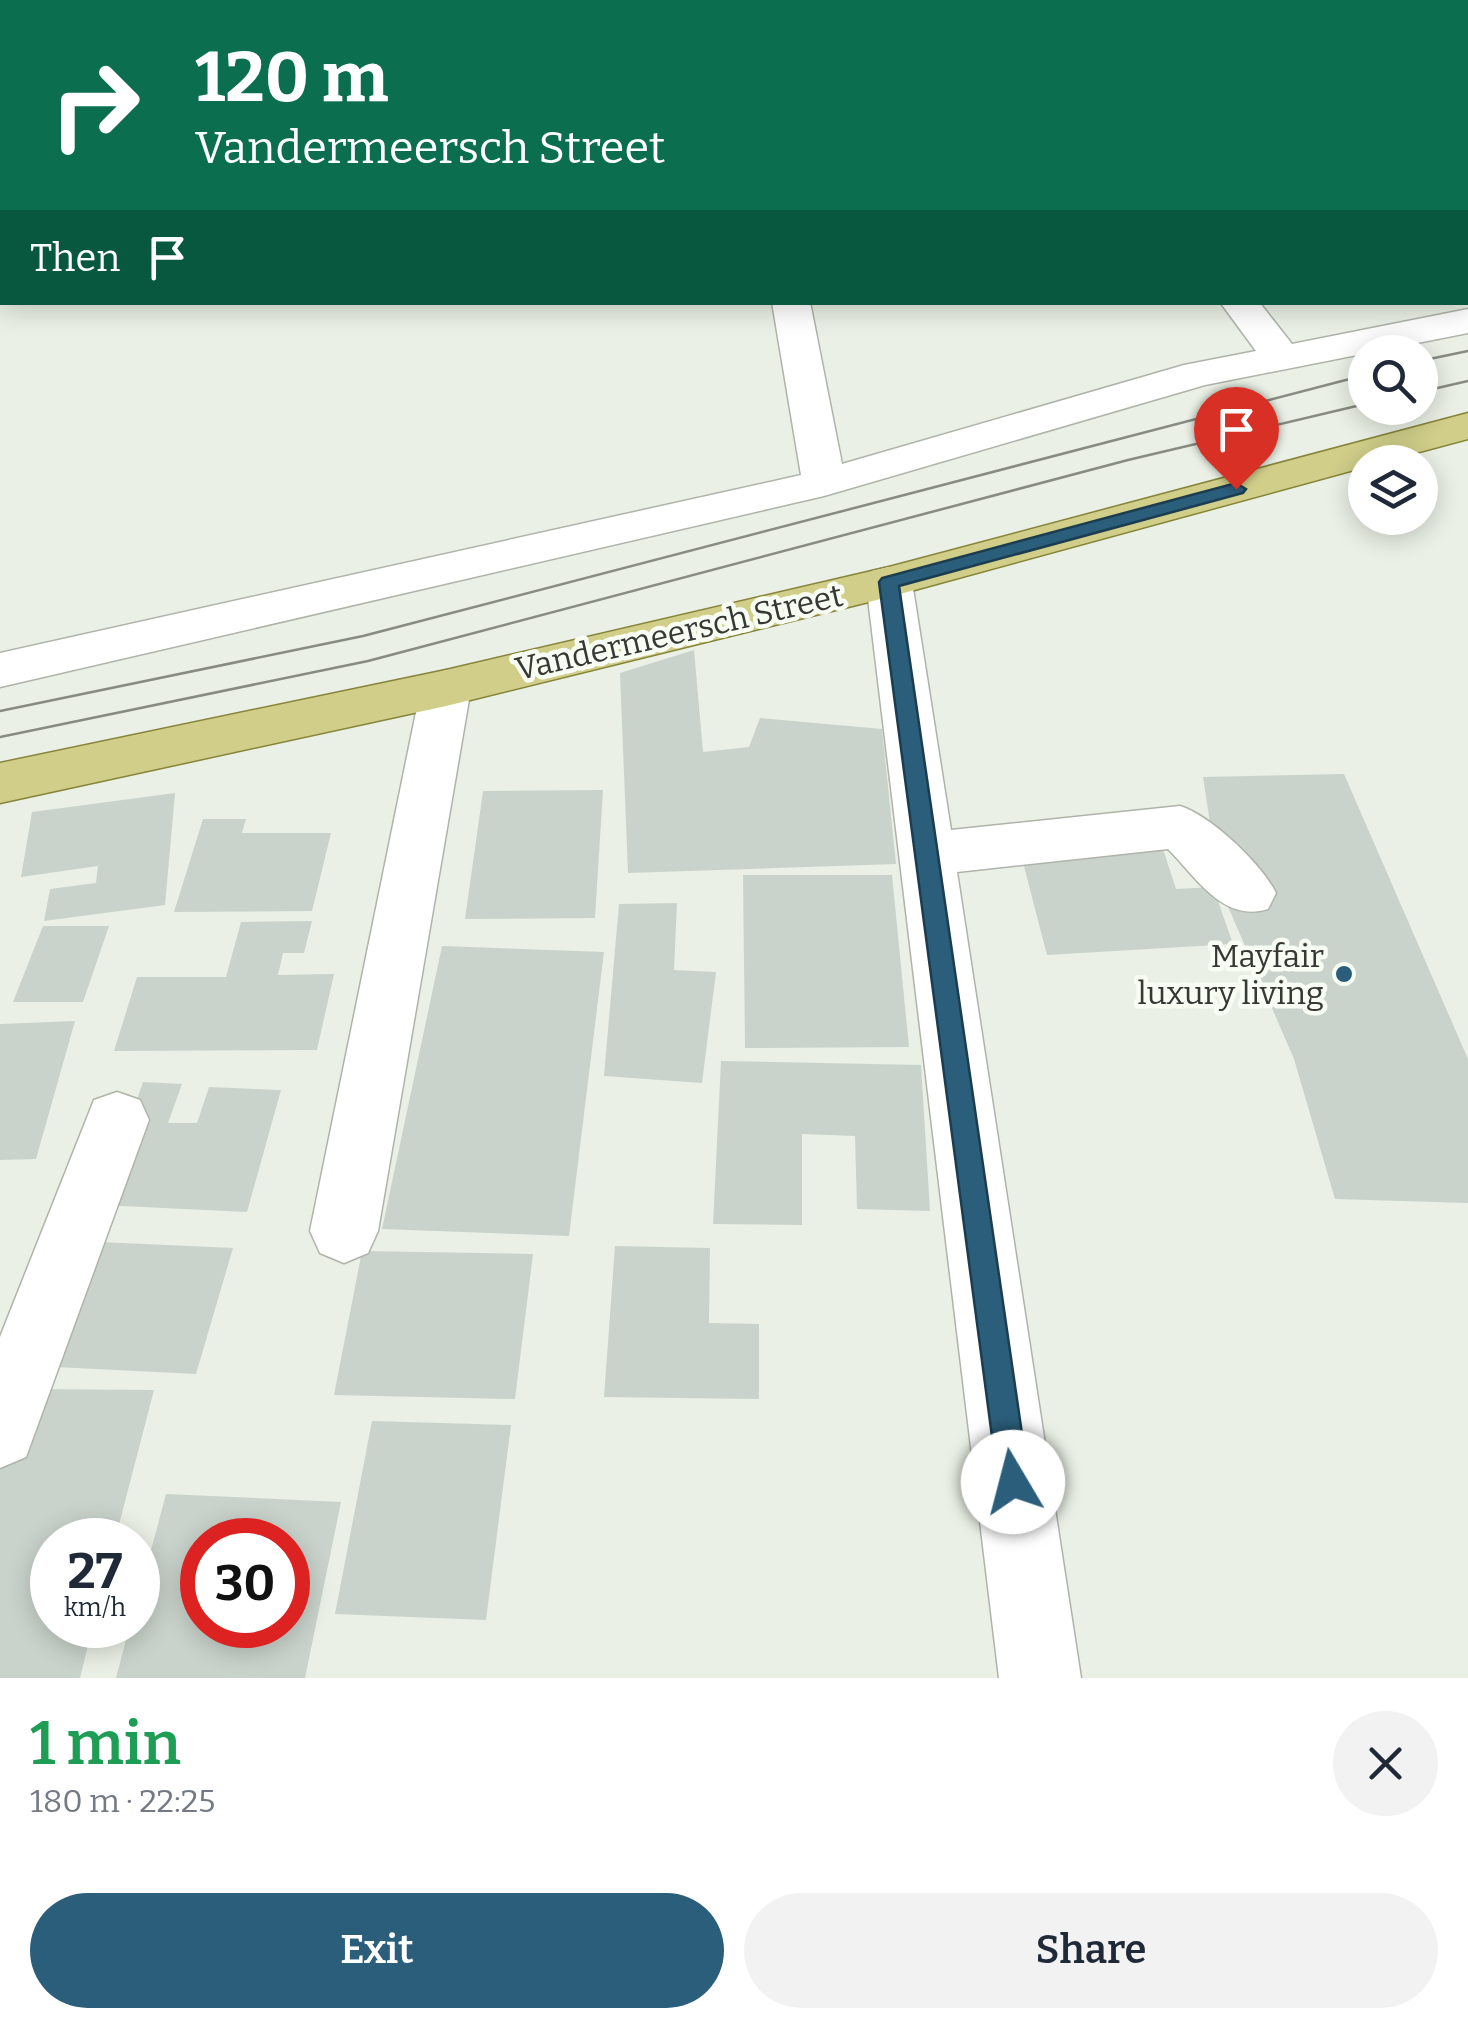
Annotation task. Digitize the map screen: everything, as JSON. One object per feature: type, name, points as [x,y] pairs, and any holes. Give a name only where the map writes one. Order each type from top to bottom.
[{"type":"main road","name":"Vandermeersch Street","points":[[0,783],[446,688],[889,582],[1468,426]]},
{"type":"street","points":[[792,305],[824,483]]},
{"type":"street","points":[[1241,305],[1280,356]]},
{"type":"street","points":[[0,670],[824,483],[1198,374],[1468,321]]},
{"type":"street","points":[[889,582],[1040,1678]]},
{"type":"street","points":[[344,1231],[446,688]]},
{"type":"street","points":[[927,854],[1180,827],[1248,893]]},
{"type":"street","points":[[0,1431],[117,1120]]},
{"type":"building","points":[[694,650],[703,752],[749,747],[760,718],[882,729],[896,864],[628,873],[620,673]]},
{"type":"building","name":"Mayfair luxury living","points":[[1344,774],[1468,1059],[1468,1203],[1335,1199],[1294,1059],[1220,888],[1203,777]]},
{"type":"building","points":[[603,790],[595,918],[465,919],[483,791]]},
{"type":"building","points":[[175,793],[165,905],[44,921],[50,889],[96,883],[98,866],[21,877],[32,812]]},
{"type":"building","points":[[203,819],[246,819],[242,833],[331,833],[312,911],[174,912]]},
{"type":"building","points":[[1161,843],[1176,889],[1213,887],[1233,944],[1047,955],[1020,851]]},
{"type":"building","points":[[743,875],[892,875],[909,1047],[745,1048]]},
{"type":"building","points":[[677,903],[674,970],[716,972],[702,1083],[604,1076],[619,904]]},
{"type":"building","points":[[312,921],[304,953],[283,953],[278,975],[334,974],[317,1050],[114,1051],[137,977],[226,977],[241,922]]},
{"type":"building","points":[[43,926],[109,926],[83,1002],[13,1002]]},
{"type":"building","points":[[442,946],[604,952],[569,1236],[382,1229]]},
{"type":"building","points":[[75,1021],[36,1159],[0,1160],[0,1024]]},
{"type":"building","points":[[721,1061],[921,1065],[930,1211],[857,1209],[855,1136],[802,1134],[802,1225],[713,1224]]},
{"type":"building","points":[[143,1082],[182,1084],[168,1123],[197,1123],[209,1087],[281,1090],[247,1212],[101,1205]]},
{"type":"building","points":[[100,1242],[233,1248],[196,1374],[56,1367]]},
{"type":"building","points":[[615,1246],[710,1248],[709,1323],[759,1324],[759,1399],[604,1397]]},
{"type":"building","points":[[362,1251],[533,1254],[515,1399],[334,1395]]},
{"type":"building","points":[[26,1389],[154,1390],[121,1518],[30,1518],[30,1648],[87,1648],[80,1678],[0,1678],[0,1470]]},
{"type":"building","points":[[372,1421],[511,1425],[486,1620],[335,1614]]},
{"type":"building","points":[[166,1494],[341,1502],[305,1678],[116,1678],[124,1648],[160,1648],[160,1518]]},
{"type":"tram line","points":[[1438,357],[1468,351]]},
{"type":"tram line","points":[[0,711],[363,636],[1348,379]]},
{"type":"tram line","points":[[1438,388],[1468,381]]},
{"type":"tram line","points":[[0,737],[368,661],[1128,460],[1348,408]]},
{"type":"place","name":"Mayfair luxury living","points":[[1344,974]]},
{"type":"route","points":[[1013,1482],[889,582],[1236,489]]}]
